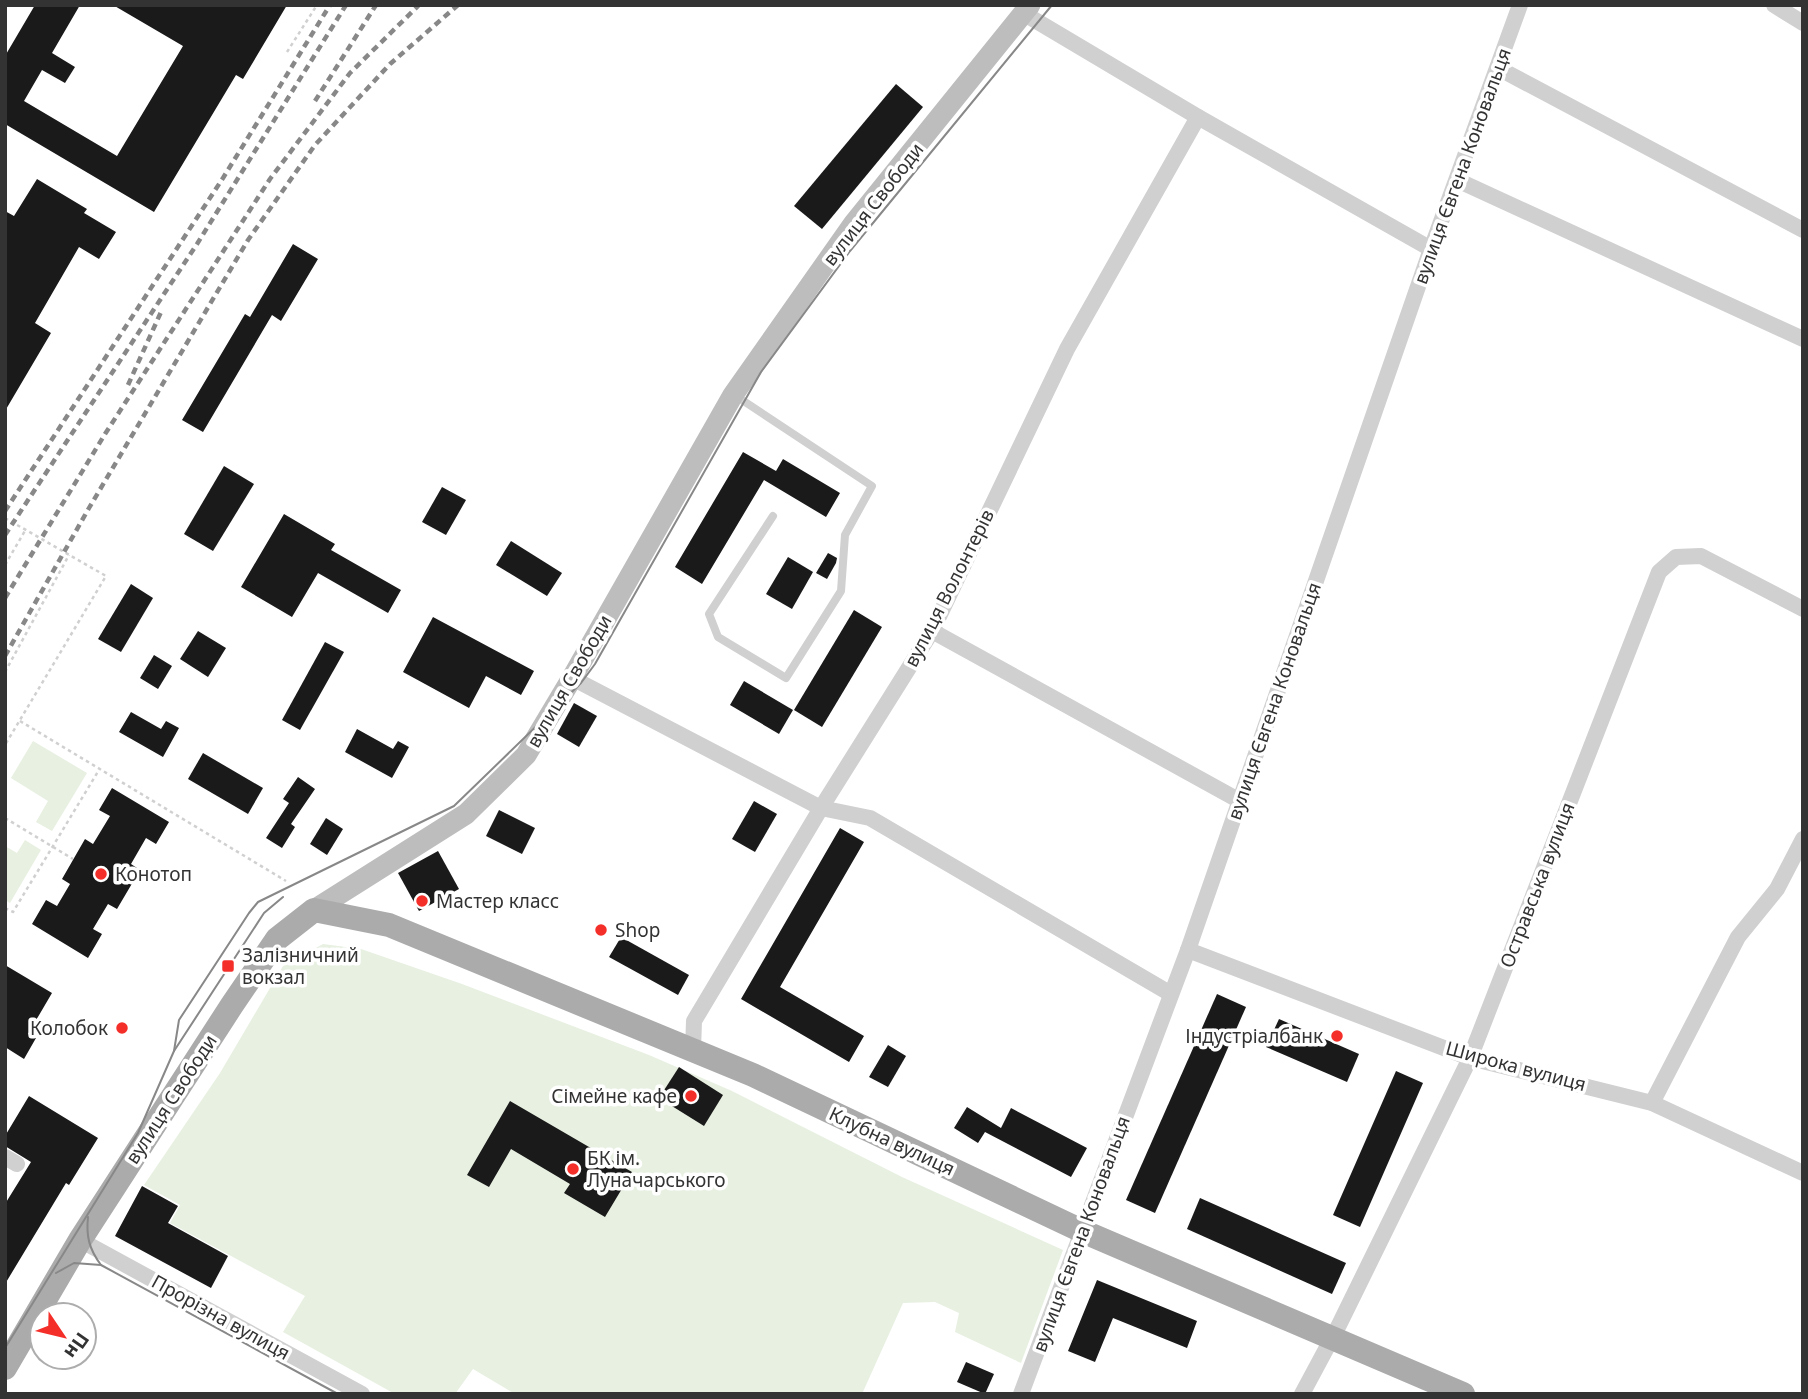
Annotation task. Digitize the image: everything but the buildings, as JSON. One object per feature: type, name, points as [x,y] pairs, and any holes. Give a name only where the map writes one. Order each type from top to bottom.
[{"type":"main road","name":"Клубна вулиця","points":[[314,910],[388,925],[753,1075],[1082,1231],[1463,1394]]},
{"type":"main road","name":"вулиця Свободи","points":[[5,1368],[80,1240],[277,939],[314,910]]},
{"type":"street","name":"вулиця Євгена Коновальця","points":[[1021,1394],[1188,950],[1431,249],[1520,5]]},
{"type":"street","points":[[1774,5],[1803,23]]},
{"type":"street","points":[[1027,9],[1198,117],[1431,249]]},
{"type":"street","name":"вулиця Свободи","points":[[314,910],[466,814],[526,755],[733,394],[855,223],[1027,9]]},
{"type":"street","points":[[1498,68],[1803,230]]},
{"type":"street","name":"вулиця Волонтерів","points":[[693,1050],[694,1021],[821,808],[932,631],[1068,349],[1198,117]]},
{"type":"street","points":[[1457,180],[1803,339]]},
{"type":"street","name":"Остравська вулиця","points":[[1302,1394],[1470,1058],[1659,572],[1676,557],[1701,556],[1803,609]]},
{"type":"street","points":[[932,631],[1240,801]]},
{"type":"street","points":[[572,678],[821,808],[870,818],[1171,994]]},
{"type":"street","points":[[1652,1103],[1738,937],[1777,889],[1803,839]]},
{"type":"street","name":"Широка вулиця","points":[[1188,950],[1470,1058],[1652,1103],[1803,1173]]},
{"type":"street","name":"Прорізна вулиця","points":[[80,1240],[362,1394]]},
{"type":"lane","points":[[733,394],[872,486],[845,535],[841,591],[786,678],[718,636],[709,614],[774,516]]},
{"type":"path","points":[[287,52],[317,5]]},
{"type":"path","points":[[5,518],[106,576],[5,745]]},
{"type":"path","points":[[5,565],[26,529]]},
{"type":"path","points":[[5,672],[69,555]]},
{"type":"path","points":[[20,721],[286,881]]},
{"type":"path","points":[[5,908],[13,912],[99,769]]},
{"type":"path","points":[[5,818],[73,859]]},
{"type":"green space","points":[[33,741],[87,773],[52,831],[36,822],[48,801],[11,778]]},
{"type":"green space","points":[[25,840],[41,850],[10,903],[5,900],[5,846],[17,853]]},
{"type":"green space","points":[[323,944],[361,949],[649,1055],[732,1091],[902,1177],[1063,1250],[1021,1363],[955,1332],[959,1313],[935,1302],[903,1303],[862,1394],[515,1394],[473,1369],[455,1394],[395,1394],[283,1332],[305,1296],[170,1223],[180,1205],[144,1185],[220,1073],[283,966]]},
{"type":"tram line","points":[[174,1051],[179,1020],[258,902],[454,806],[581,683],[595,664],[761,372],[850,251],[1052,5]]},
{"type":"tram line","points":[[5,1348],[138,1133],[174,1051],[264,913],[283,897]]},
{"type":"tram line","points":[[88,1217],[89,1242],[101,1265]]},
{"type":"tram line","points":[[56,1273],[74,1263],[101,1265],[338,1394]]},
{"type":"railway","points":[[5,511],[223,178],[330,5]]},
{"type":"railway","points":[[5,535],[197,244],[346,5]]},
{"type":"railway","points":[[315,101],[376,5]]},
{"type":"railway","points":[[5,598],[105,434],[270,179],[350,73],[419,5]]},
{"type":"railway","points":[[5,656],[89,508],[248,240],[315,145],[390,64],[458,5]]},
{"type":"railway","points":[[128,385],[161,312]]},
{"type":"place","name":"Конотоп","points":[[101,874]]},
{"type":"place","name":"Мастер класс","points":[[422,901]]},
{"type":"place","name":"Shop","points":[[601,930]]},
{"type":"place","name":"Залізничний вокзал","points":[[228,966]]},
{"type":"place","name":"Колобок","points":[[122,1028]]},
{"type":"place","name":"Індустріалбанк","points":[[1337,1036]]},
{"type":"place","name":"Сімейне кафе","points":[[691,1096]]},
{"type":"place","name":"БК ім. Луначарського","points":[[573,1169]]}]
